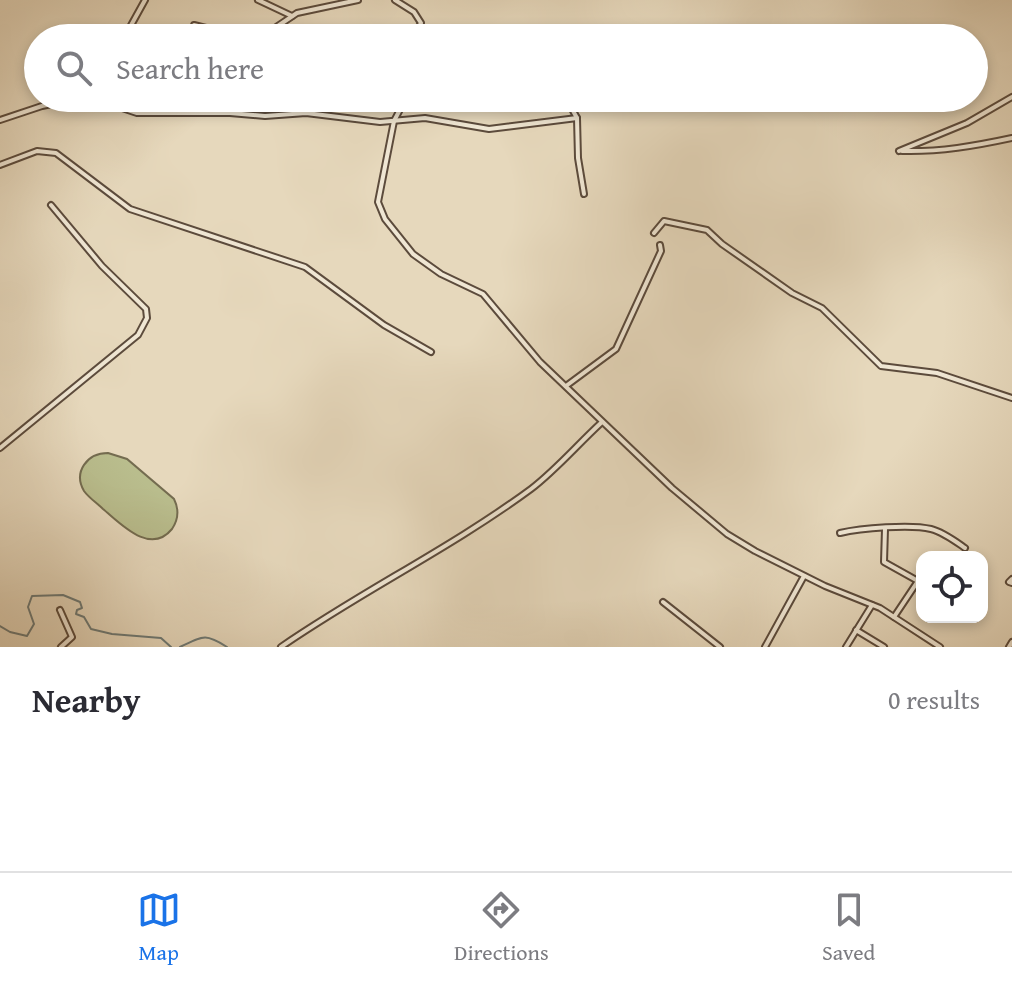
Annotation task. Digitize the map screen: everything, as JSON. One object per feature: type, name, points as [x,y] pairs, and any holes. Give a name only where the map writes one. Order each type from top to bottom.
[{"type":"street","points":[[132,24],[145,0]]},
{"type":"street","points":[[258,0],[292,16]]},
{"type":"street","points":[[283,24],[292,16],[356,0]]},
{"type":"street","points":[[395,0],[419,18],[420,24]]},
{"type":"street","points":[[988,111],[1012,97]]},
{"type":"street","points":[[0,120],[24,112]]},
{"type":"street","points":[[134,112],[265,116],[306,113],[366,121],[425,118],[489,129],[577,118]]},
{"type":"street","points":[[399,112],[394,121],[378,202],[385,219],[413,254],[441,274],[483,294],[540,362],[700,513],[755,551],[872,605],[940,647]]},
{"type":"street","points":[[574,112],[577,118],[578,158],[584,194]]},
{"type":"street","points":[[986,112],[899,151],[972,148],[1012,138]]},
{"type":"street","points":[[0,165],[37,151],[56,153],[130,209],[305,267],[384,325],[431,352]]},
{"type":"street","points":[[0,446],[138,335],[147,318],[146,309],[102,266],[51,205]]},
{"type":"street","points":[[654,233],[664,221],[707,230],[792,293],[822,308],[881,366],[937,373],[1012,398]]},
{"type":"street","points":[[566,386],[616,349],[661,251],[660,245]]},
{"type":"street","points":[[281,647],[339,607],[462,536],[533,488],[602,422]]},
{"type":"street","points":[[840,533],[858,529],[919,527],[933,529],[965,548]]},
{"type":"street","points":[[885,529],[884,562],[918,581],[894,617]]},
{"type":"street","points":[[765,647],[804,576]]},
{"type":"street","points":[[663,602],[720,647]]},
{"type":"street","points":[[846,647],[872,605]]},
{"type":"street","points":[[60,610],[72,637],[61,647]]},
{"type":"street","points":[[856,630],[884,647]]},
{"type":"street","points":[[1009,647],[1012,642]]},
{"type":"green space","points":[[108,453],[127,459],[174,499],[176,522],[163,536],[154,539],[136,534],[84,491],[80,477],[84,465],[94,456]]},
{"type":"waterway","points":[[0,626],[27,636],[34,624],[28,607],[32,596],[63,595],[80,602],[82,608],[76,614],[84,617],[91,629],[161,638],[171,647]]},
{"type":"waterway","points":[[180,647],[204,638],[227,647]]}]
